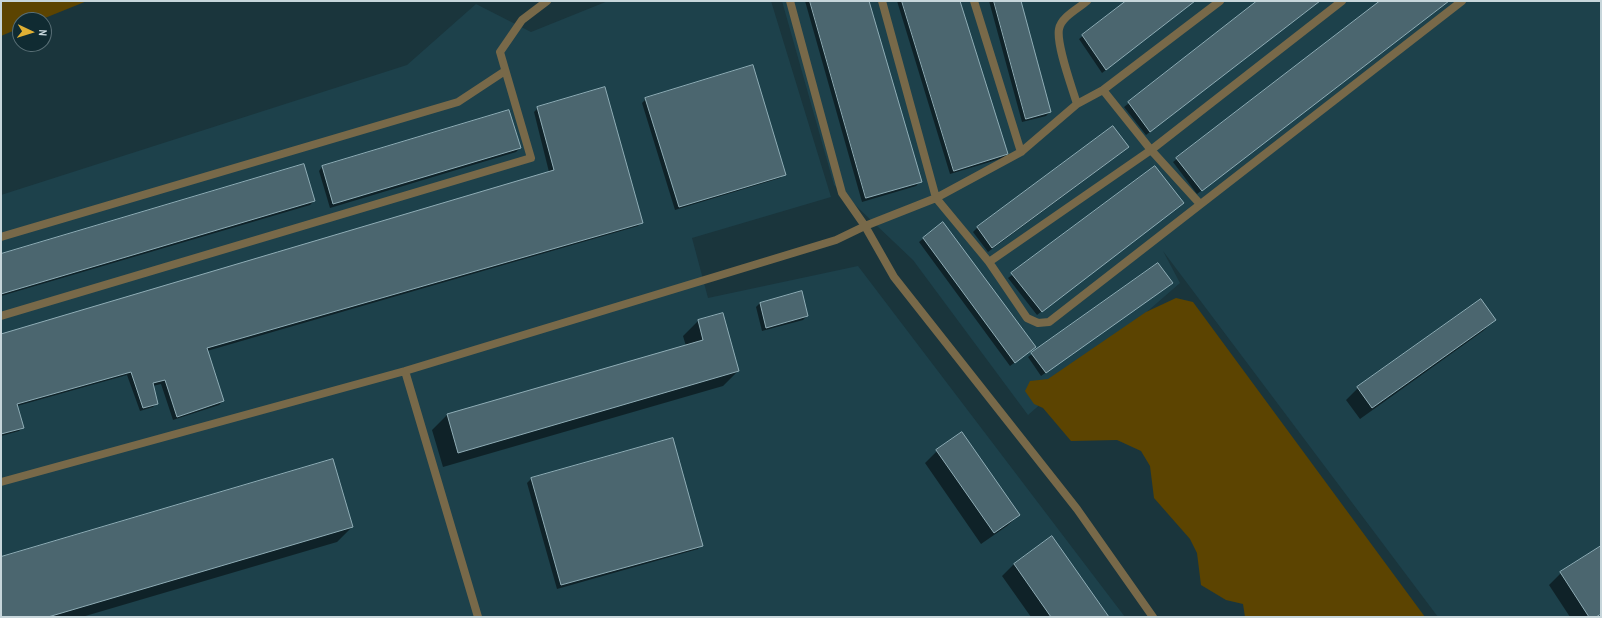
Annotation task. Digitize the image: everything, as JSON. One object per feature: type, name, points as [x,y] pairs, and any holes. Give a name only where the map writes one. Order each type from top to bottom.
[{"type":"lane","points":[[1,316],[531,158],[500,52],[522,20],[548,1]]},
{"type":"lane","points":[[790,1],[842,193],[865,226],[894,277],[1077,509],[1153,617]]},
{"type":"lane","points":[[882,1],[936,198],[989,262],[1027,318],[1038,323],[1049,322],[1462,1]]},
{"type":"lane","points":[[974,1],[1021,152]]},
{"type":"lane","points":[[1077,104],[1060,44],[1059,28],[1066,18],[1087,1]]},
{"type":"lane","points":[[1,482],[405,370],[836,240],[865,226],[936,198],[1021,152],[1077,104],[1103,90],[1220,1]]},
{"type":"lane","points":[[989,262],[1151,150],[1342,1]]},
{"type":"lane","points":[[1,237],[458,102],[505,71]]},
{"type":"lane","points":[[1103,90],[1151,150],[1200,204]]},
{"type":"lane","points":[[405,370],[478,617]]},
{"type":"shaded area","points":[[1,1],[87,1],[52,15],[52,12],[12,12],[12,31],[1,36]]},
{"type":"shaded area","points":[[608,1],[771,1],[831,197],[692,238],[708,298],[858,266],[1125,617],[1,617],[1,195],[407,65],[476,4],[531,32]]},
{"type":"shaded area","points":[[782,1],[1601,1],[1601,617],[1438,617],[1163,251],[1180,283],[1028,415],[913,260],[834,185]]},
{"type":"shaded area","points":[[1176,298],[1193,302],[1425,617],[1245,617],[1243,604],[1226,600],[1201,585],[1197,553],[1190,539],[1154,498],[1150,466],[1141,451],[1117,440],[1071,441],[1043,408],[1034,404],[1025,391],[1030,381],[1048,379],[1146,312]]},
{"type":"building","points":[[810,1],[869,1],[922,182],[866,198]]},
{"type":"building","points":[[902,1],[960,1],[1008,154],[954,171]]},
{"type":"building","points":[[994,1],[1021,1],[1051,112],[1026,119]]},
{"type":"building","points":[[1126,1],[1195,1],[1106,70],[1082,35]]},
{"type":"building","points":[[1257,1],[1320,1],[1150,132],[1128,102]]},
{"type":"building","points":[[1380,1],[1449,1],[1202,191],[1176,158]]},
{"type":"building","points":[[753,65],[786,175],[679,207],[645,98]]},
{"type":"building","points":[[605,87],[643,223],[207,348],[224,401],[177,417],[165,380],[153,383],[158,404],[143,408],[131,372],[17,404],[24,428],[1,434],[1,334],[554,170],[537,107]]},
{"type":"building","points":[[509,110],[521,148],[333,204],[322,166]]},
{"type":"building","points":[[1113,126],[1129,147],[992,248],[977,227]]},
{"type":"building","points":[[304,164],[315,201],[1,294],[1,254]]},
{"type":"building","points":[[1155,166],[1184,203],[1042,312],[1011,273]]},
{"type":"building","points":[[943,222],[1036,347],[1015,363],[923,238]]},
{"type":"building","points":[[1158,263],[1173,283],[1046,373],[1031,353]]},
{"type":"building","points":[[802,291],[808,316],[766,328],[760,303]]},
{"type":"building","points":[[1481,299],[1496,320],[1372,408],[1357,387]]},
{"type":"building","points":[[723,313],[739,371],[458,453],[447,414],[703,340],[698,320]]},
{"type":"building","points":[[962,432],[1020,515],[994,533],[936,450]]},
{"type":"building","points":[[673,438],[703,546],[561,585],[531,478]]},
{"type":"building","points":[[333,459],[353,527],[48,617],[1,617],[1,557]]},
{"type":"building","points":[[1052,536],[1109,617],[1051,617],[1014,564]]},
{"type":"building","points":[[1601,546],[1601,614],[1596,617],[1589,617],[1560,572]]}]
